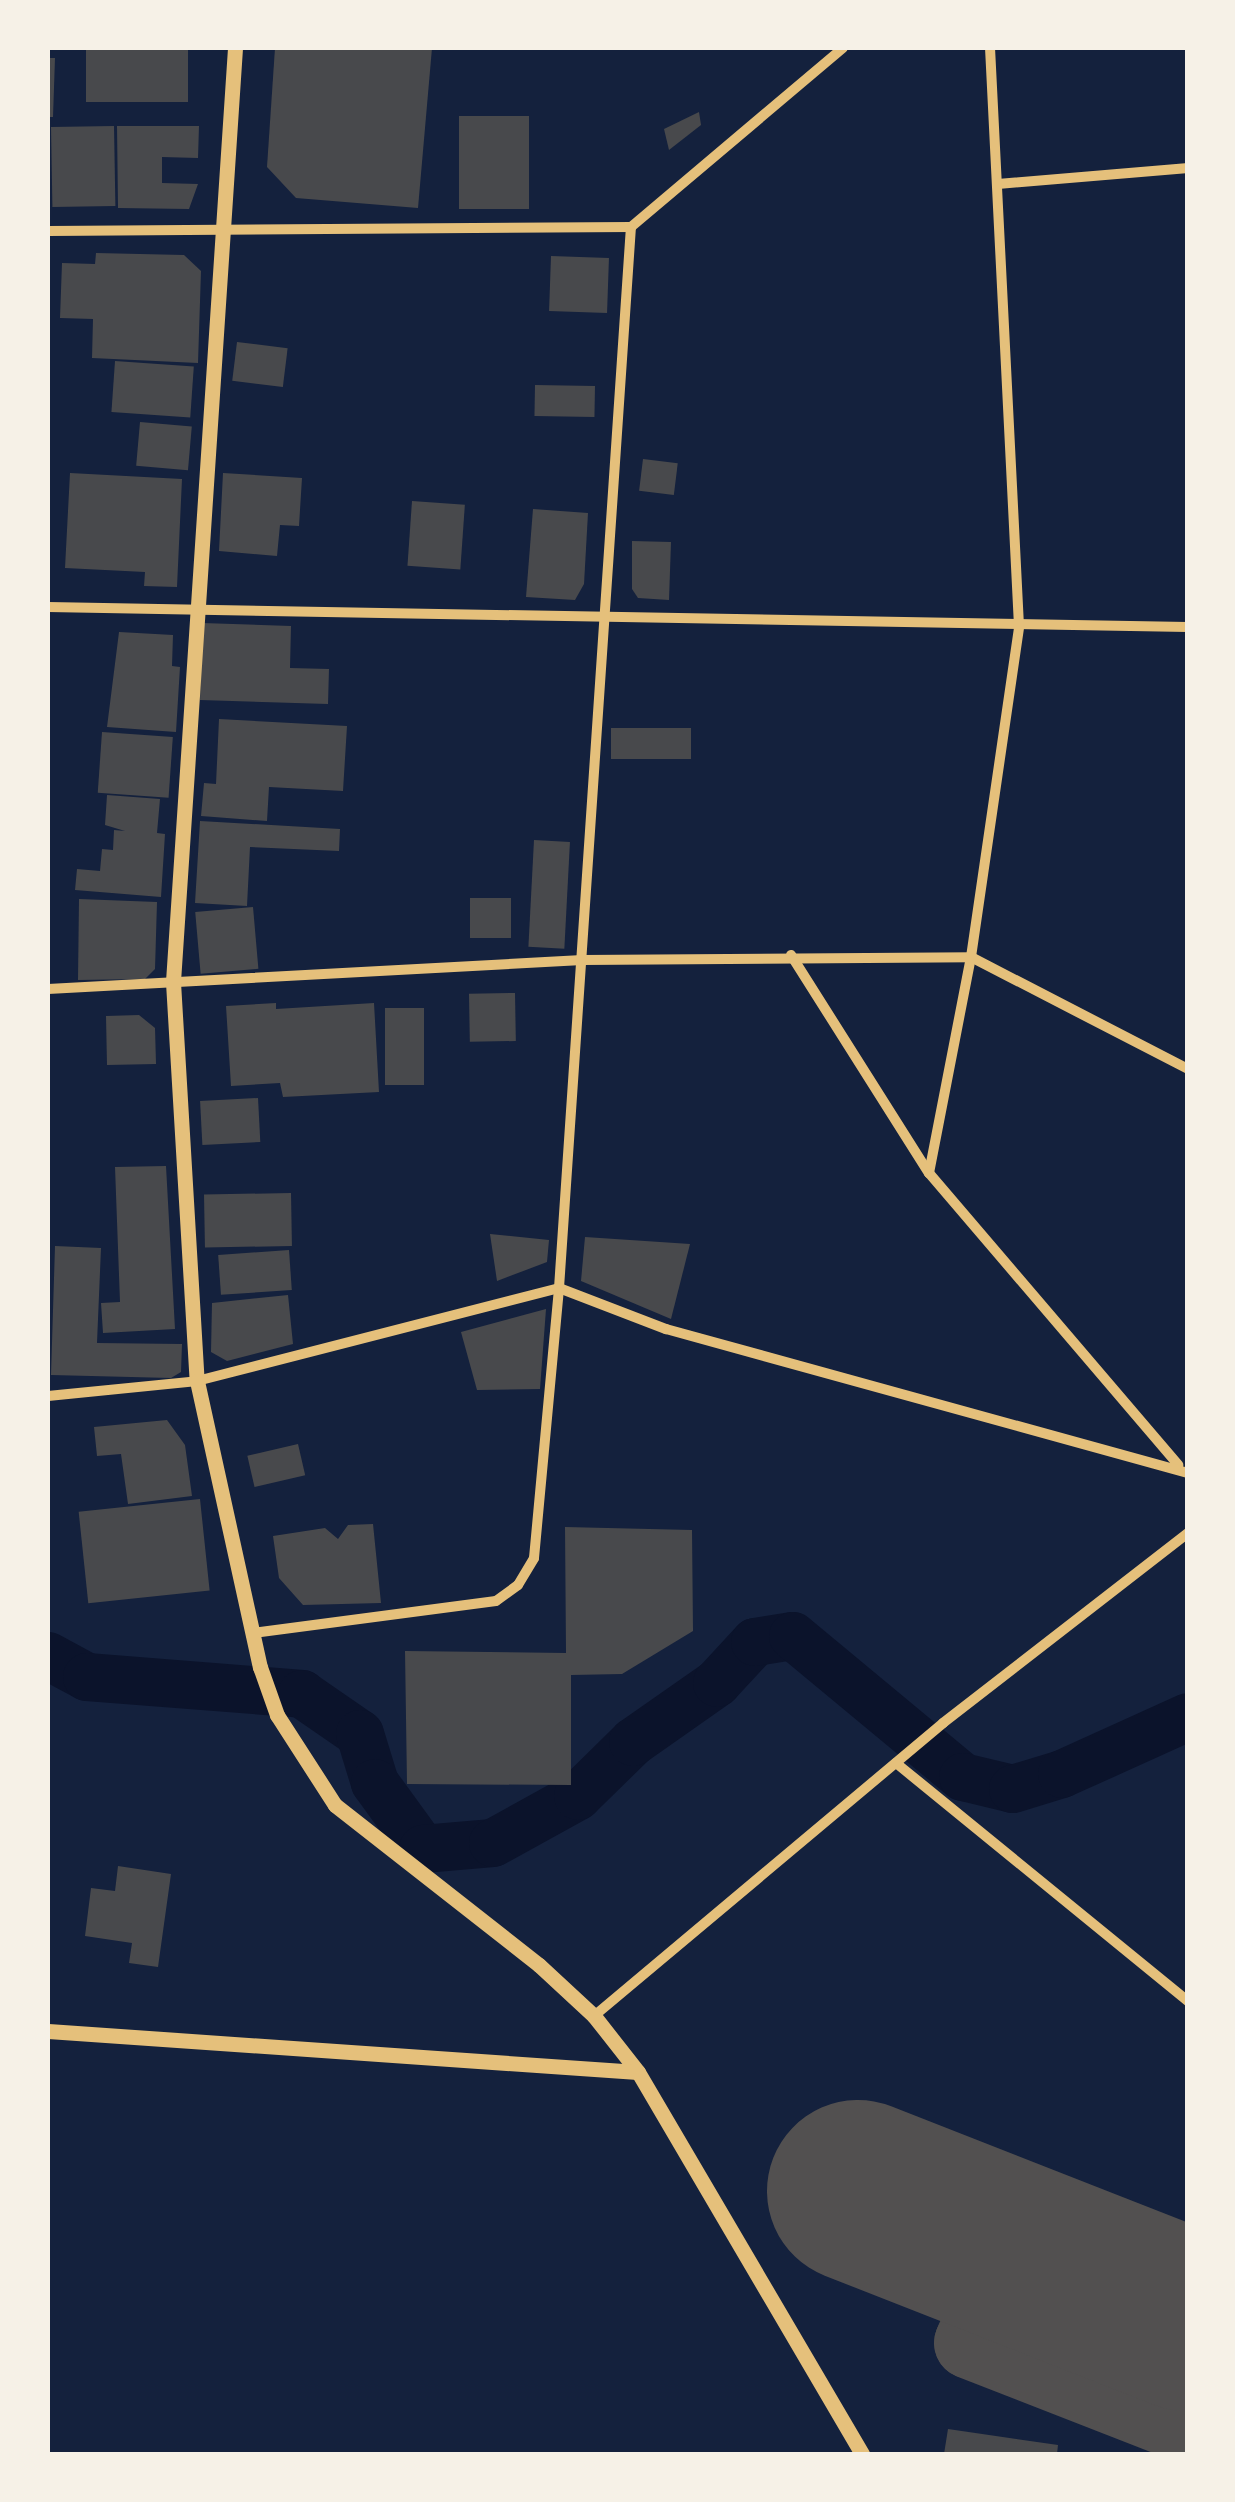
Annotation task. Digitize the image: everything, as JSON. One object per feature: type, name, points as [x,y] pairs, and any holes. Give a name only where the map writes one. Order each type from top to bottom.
[{"type":"main road","points":[[236,48],[227,232],[194,606],[173,982],[197,1381],[260,1666],[276,1715],[336,1805],[539,1964],[594,2016],[638,2072],[862,2454]]},
{"type":"main road","points":[[48,2030],[638,2072]]},
{"type":"street","points":[[48,231],[631,227],[843,48]]},
{"type":"street","points":[[929,1173],[971,957],[1019,626],[990,48]]},
{"type":"street","points":[[998,184],[1188,168]]},
{"type":"street","points":[[252,1633],[496,1601],[518,1585],[534,1558],[542,1508],[559,1288],[631,227]]},
{"type":"street","points":[[48,606],[1188,627]]},
{"type":"street","points":[[48,989],[582,960],[791,955],[971,957],[1188,1069]]},
{"type":"street","points":[[791,955],[929,1173],[1183,1470]]},
{"type":"street","points":[[48,1396],[197,1381],[559,1288],[666,1328],[1183,1470]]},
{"type":"street","points":[[594,2016],[943,1724],[1188,1532]]},
{"type":"street","points":[[896,1763],[1188,2001]]},
{"type":"building","points":[[86,48],[188,48],[188,102],[86,102]]},
{"type":"building","points":[[275,48],[432,48],[418,208],[296,198],[267,167]]},
{"type":"building","points":[[48,58],[55,58],[53,117],[48,117]]},
{"type":"building","points":[[699,112],[701,125],[669,150],[664,129]]},
{"type":"building","points":[[459,116],[529,116],[529,209],[459,209]]},
{"type":"building","points":[[114,126],[115,206],[52,207],[51,127]]},
{"type":"building","points":[[117,126],[199,126],[198,158],[162,157],[162,183],[198,184],[189,209],[118,208]]},
{"type":"building","points":[[96,253],[184,255],[201,271],[198,363],[92,358],[93,319],[60,318],[62,263],[95,264]]},
{"type":"building","points":[[551,256],[609,258],[607,313],[549,311]]},
{"type":"building","points":[[237,342],[288,348],[283,387],[232,381]]},
{"type":"building","points":[[115,361],[194,367],[190,417],[111,412]]},
{"type":"building","points":[[535,385],[595,386],[594,417],[534,416]]},
{"type":"building","points":[[140,422],[192,427],[188,470],[136,466]]},
{"type":"building","points":[[643,459],[678,463],[674,495],[639,491]]},
{"type":"building","points":[[70,473],[182,479],[177,587],[144,586],[145,572],[65,568]]},
{"type":"building","points":[[223,473],[302,478],[299,526],[280,525],[277,556],[219,551]]},
{"type":"building","points":[[412,501],[465,505],[460,570],[407,566]]},
{"type":"building","points":[[533,509],[588,513],[584,584],[575,600],[526,597]]},
{"type":"building","points":[[632,541],[671,542],[669,600],[638,598],[632,589]]},
{"type":"building","points":[[202,623],[291,626],[290,668],[329,669],[328,704],[200,700]]},
{"type":"building","points":[[119,632],[173,635],[172,666],[180,667],[176,732],[107,727]]},
{"type":"building","points":[[219,719],[347,726],[343,791],[269,787],[267,821],[201,816],[204,783],[216,784]]},
{"type":"building","points":[[611,728],[691,728],[691,759],[611,759]]},
{"type":"building","points":[[102,732],[173,737],[169,798],[98,793]]},
{"type":"building","points":[[107,795],[160,799],[157,833],[165,834],[161,897],[75,890],[77,869],[100,871],[102,849],[113,850],[114,830],[125,831],[105,825]]},
{"type":"building","points":[[200,821],[340,829],[339,851],[250,847],[247,906],[195,903]]},
{"type":"building","points":[[534,840],[570,842],[564,949],[528,947]]},
{"type":"building","points":[[470,898],[511,898],[511,938],[470,938]]},
{"type":"building","points":[[79,899],[157,902],[155,969],[145,979],[78,980]]},
{"type":"building","points":[[253,907],[258,969],[201,974],[195,912]]},
{"type":"building","points":[[515,993],[516,1041],[470,1042],[469,994]]},
{"type":"building","points":[[276,1003],[276,1009],[374,1003],[379,1092],[283,1097],[280,1083],[231,1086],[226,1006]]},
{"type":"building","points":[[385,1008],[424,1008],[424,1085],[385,1085]]},
{"type":"building","points":[[139,1015],[155,1028],[156,1064],[107,1065],[106,1016]]},
{"type":"building","points":[[258,1098],[260,1142],[202,1145],[200,1101]]},
{"type":"building","points":[[166,1166],[175,1329],[103,1333],[101,1303],[120,1302],[115,1167]]},
{"type":"building","points":[[291,1193],[292,1246],[205,1248],[204,1195]]},
{"type":"building","points":[[490,1234],[549,1240],[547,1262],[497,1281]]},
{"type":"building","points":[[585,1237],[690,1244],[671,1319],[581,1281]]},
{"type":"building","points":[[55,1246],[101,1248],[97,1343],[182,1344],[181,1372],[171,1378],[51,1375]]},
{"type":"building","points":[[289,1250],[292,1290],[221,1295],[218,1255]]},
{"type":"building","points":[[288,1295],[293,1344],[227,1361],[211,1352],[212,1303]]},
{"type":"building","points":[[546,1309],[540,1389],[477,1390],[461,1332]]},
{"type":"building","points":[[167,1420],[185,1445],[192,1496],[128,1504],[121,1454],[97,1456],[94,1427]]},
{"type":"building","points":[[298,1444],[305,1475],[255,1487],[247,1456]]},
{"type":"building","points":[[200,1499],[210,1590],[88,1603],[79,1512]]},
{"type":"building","points":[[373,1524],[381,1603],[303,1605],[279,1578],[273,1536],[325,1528],[338,1539],[348,1525]]},
{"type":"building","points":[[565,1527],[692,1530],[693,1631],[622,1674],[571,1675],[571,1785],[407,1784],[405,1651],[566,1653]]},
{"type":"building","points":[[118,1866],[171,1874],[158,1967],[129,1963],[132,1943],[85,1936],[91,1888],[115,1891]]},
{"type":"building","points":[[948,2429],[1058,2445],[1057,2454],[944,2454]]},
{"type":"waterway","points":[[48,1656],[87,1677],[302,1694],[360,1734],[375,1783],[423,1849],[493,1843],[578,1796],[633,1742],[717,1683],[755,1642],[793,1636],[963,1777],[1013,1789],[1062,1774],[1188,1717]]},
{"type":"taxiway","points":[[1010,2251],[970,2343],[1188,2428]]},
{"type":"runway","points":[[858,2191],[1188,2320]]}]
